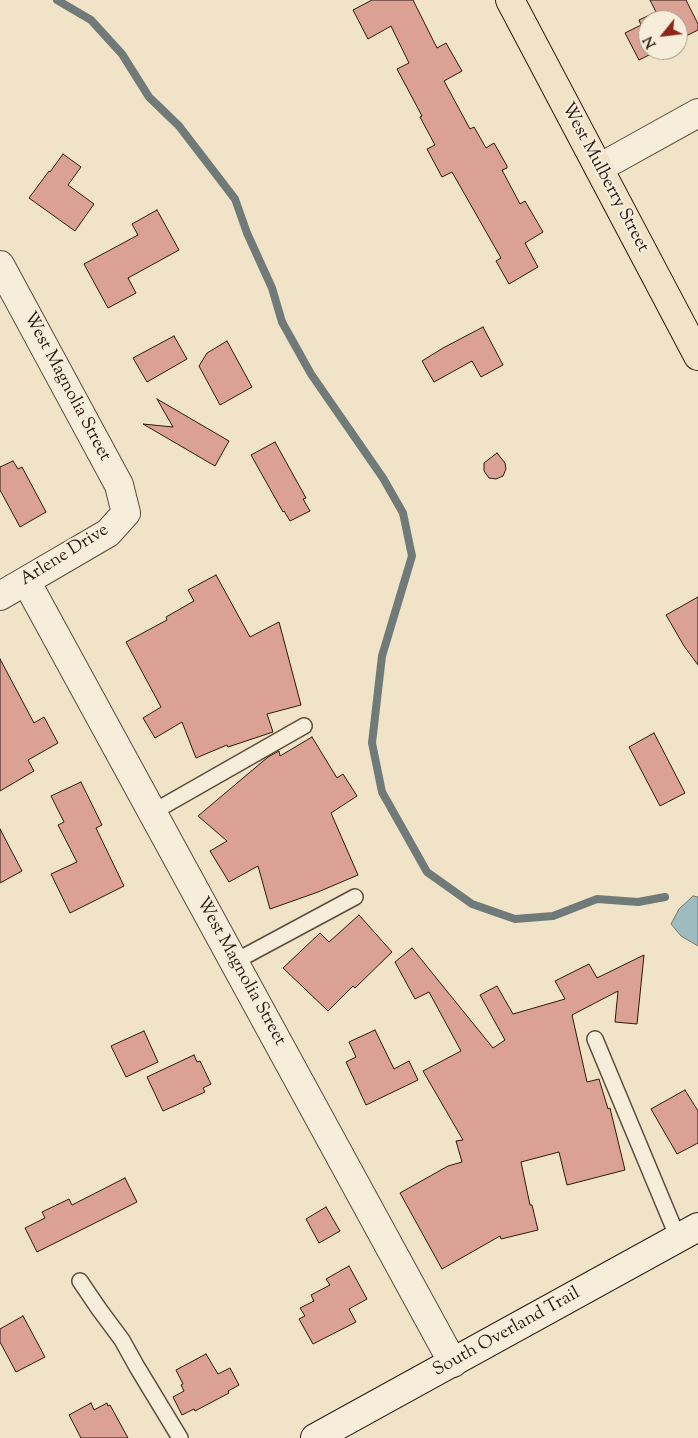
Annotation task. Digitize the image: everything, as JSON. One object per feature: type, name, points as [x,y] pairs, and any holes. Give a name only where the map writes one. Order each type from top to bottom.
[{"type":"main road","name":"West Mulberry Street","points":[[510,0],[698,356]]},
{"type":"street","points":[[599,168],[698,113]]},
{"type":"street","name":"West Magnolia Street","points":[[0,265],[119,485],[126,513]]},
{"type":"street","name":"Arlene Drive","points":[[0,596],[108,533],[126,513]]},
{"type":"street","name":"West Magnolia Street","points":[[26,581],[453,1363]]},
{"type":"street","name":"South Overland Trail","points":[[316,1438],[688,1233]]},
{"type":"lane","points":[[153,812],[304,726]]},
{"type":"lane","points":[[234,962],[355,897]]},
{"type":"lane","points":[[595,1039],[688,1233]]},
{"type":"lane","points":[[80,1280],[99,1310],[122,1340],[180,1438]]},
{"type":"water","points":[[693,896],[698,897],[698,946],[681,936],[671,924],[679,909]]},
{"type":"building","points":[[372,0],[413,0],[437,48],[446,43],[462,71],[444,81],[470,129],[474,127],[486,148],[494,143],[507,166],[507,168],[502,170],[520,204],[525,201],[543,232],[525,243],[538,267],[509,284],[496,261],[501,258],[452,172],[442,177],[427,149],[435,145],[397,69],[409,63],[391,26],[368,39],[353,10]]},
{"type":"building","points":[[650,0],[686,0],[698,24],[698,30],[688,35],[688,10],[655,10]]},
{"type":"building","points":[[638,26],[638,58],[625,33]]},
{"type":"building","points":[[63,154],[81,167],[68,185],[94,204],[75,231],[29,198]]},
{"type":"building","points":[[157,210],[179,250],[128,278],[136,293],[108,308],[84,264],[138,235],[132,224]]},
{"type":"building","points":[[483,327],[503,365],[481,377],[472,361],[434,382],[422,361]]},
{"type":"building","points":[[174,336],[187,359],[147,382],[133,358]]},
{"type":"building","points":[[227,341],[252,387],[220,405],[199,366],[207,353]]},
{"type":"building","points":[[157,399],[229,441],[215,466],[143,424],[173,427]]},
{"type":"building","points":[[275,442],[306,498],[303,499],[310,511],[290,521],[251,455]]},
{"type":"building","points":[[497,453],[505,463],[506,469],[503,476],[496,479],[489,478],[484,471],[484,463]]},
{"type":"building","points":[[13,461],[18,469],[22,467],[46,512],[20,527],[0,490],[0,467]]},
{"type":"building","points":[[216,575],[250,637],[279,622],[301,705],[267,714],[273,732],[228,747],[227,745],[196,758],[182,722],[155,738],[143,718],[161,707],[126,642],[167,620],[166,617],[194,601],[188,590]]},
{"type":"building","points":[[698,597],[698,665],[684,646],[666,615]]},
{"type":"building","points":[[0,659],[34,723],[44,717],[58,743],[28,760],[34,771],[0,791]]},
{"type":"building","points":[[654,733],[685,793],[660,806],[629,747]]},
{"type":"building","points":[[312,737],[337,778],[343,774],[357,796],[331,813],[358,875],[270,909],[258,866],[229,882],[210,851],[227,841],[198,816],[268,757],[279,751],[280,756]]},
{"type":"building","points":[[81,782],[102,825],[96,828],[124,886],[70,913],[51,874],[77,862],[58,825],[64,822],[51,796]]},
{"type":"building","points":[[0,829],[22,871],[0,883]]},
{"type":"building","points":[[359,915],[392,952],[328,1011],[283,968],[320,933],[329,942]]},
{"type":"building","points":[[412,948],[493,1048],[505,1040],[480,995],[497,986],[513,1014],[565,999],[555,981],[589,964],[597,978],[644,955],[637,1024],[615,1022],[618,991],[572,1015],[587,1082],[599,1079],[608,1109],[610,1108],[625,1170],[567,1185],[559,1152],[521,1162],[530,1205],[532,1205],[538,1230],[501,1239],[500,1236],[442,1269],[400,1193],[448,1166],[462,1162],[456,1141],[463,1140],[423,1071],[461,1051],[429,992],[415,999],[395,962]]},
{"type":"building","points":[[375,1030],[394,1069],[409,1061],[418,1080],[366,1105],[346,1062],[356,1057],[349,1042]]},
{"type":"building","points":[[144,1031],[158,1062],[126,1077],[111,1046]]},
{"type":"building","points":[[194,1055],[197,1062],[200,1061],[211,1084],[203,1088],[205,1092],[163,1111],[147,1077]]},
{"type":"building","points":[[685,1090],[698,1111],[698,1143],[677,1154],[651,1109]]},
{"type":"building","points":[[125,1178],[137,1202],[37,1252],[25,1228],[45,1218],[42,1212],[69,1199],[72,1205]]},
{"type":"building","points":[[326,1207],[340,1231],[319,1243],[306,1219]]},
{"type":"building","points":[[349,1266],[367,1299],[349,1309],[356,1322],[313,1344],[299,1319],[305,1316],[300,1308],[314,1301],[311,1295],[330,1285],[326,1279]]},
{"type":"building","points":[[23,1316],[45,1357],[16,1372],[0,1342],[0,1329]]},
{"type":"building","points":[[206,1354],[218,1374],[230,1368],[239,1385],[228,1391],[229,1393],[195,1411],[194,1409],[182,1415],[173,1397],[184,1391],[181,1385],[183,1384],[176,1370]]},
{"type":"building","points":[[91,1403],[94,1410],[107,1403],[108,1406],[110,1405],[128,1438],[81,1438],[69,1415]]},
{"type":"waterway","points":[[57,0],[91,20],[122,54],[149,97],[179,126],[235,199],[247,233],[272,288],[282,322],[311,374],[383,478],[403,513],[412,556],[382,656],[372,743],[382,792],[427,872],[472,904],[515,919],[553,916],[597,899],[638,902],[665,897]]}]
